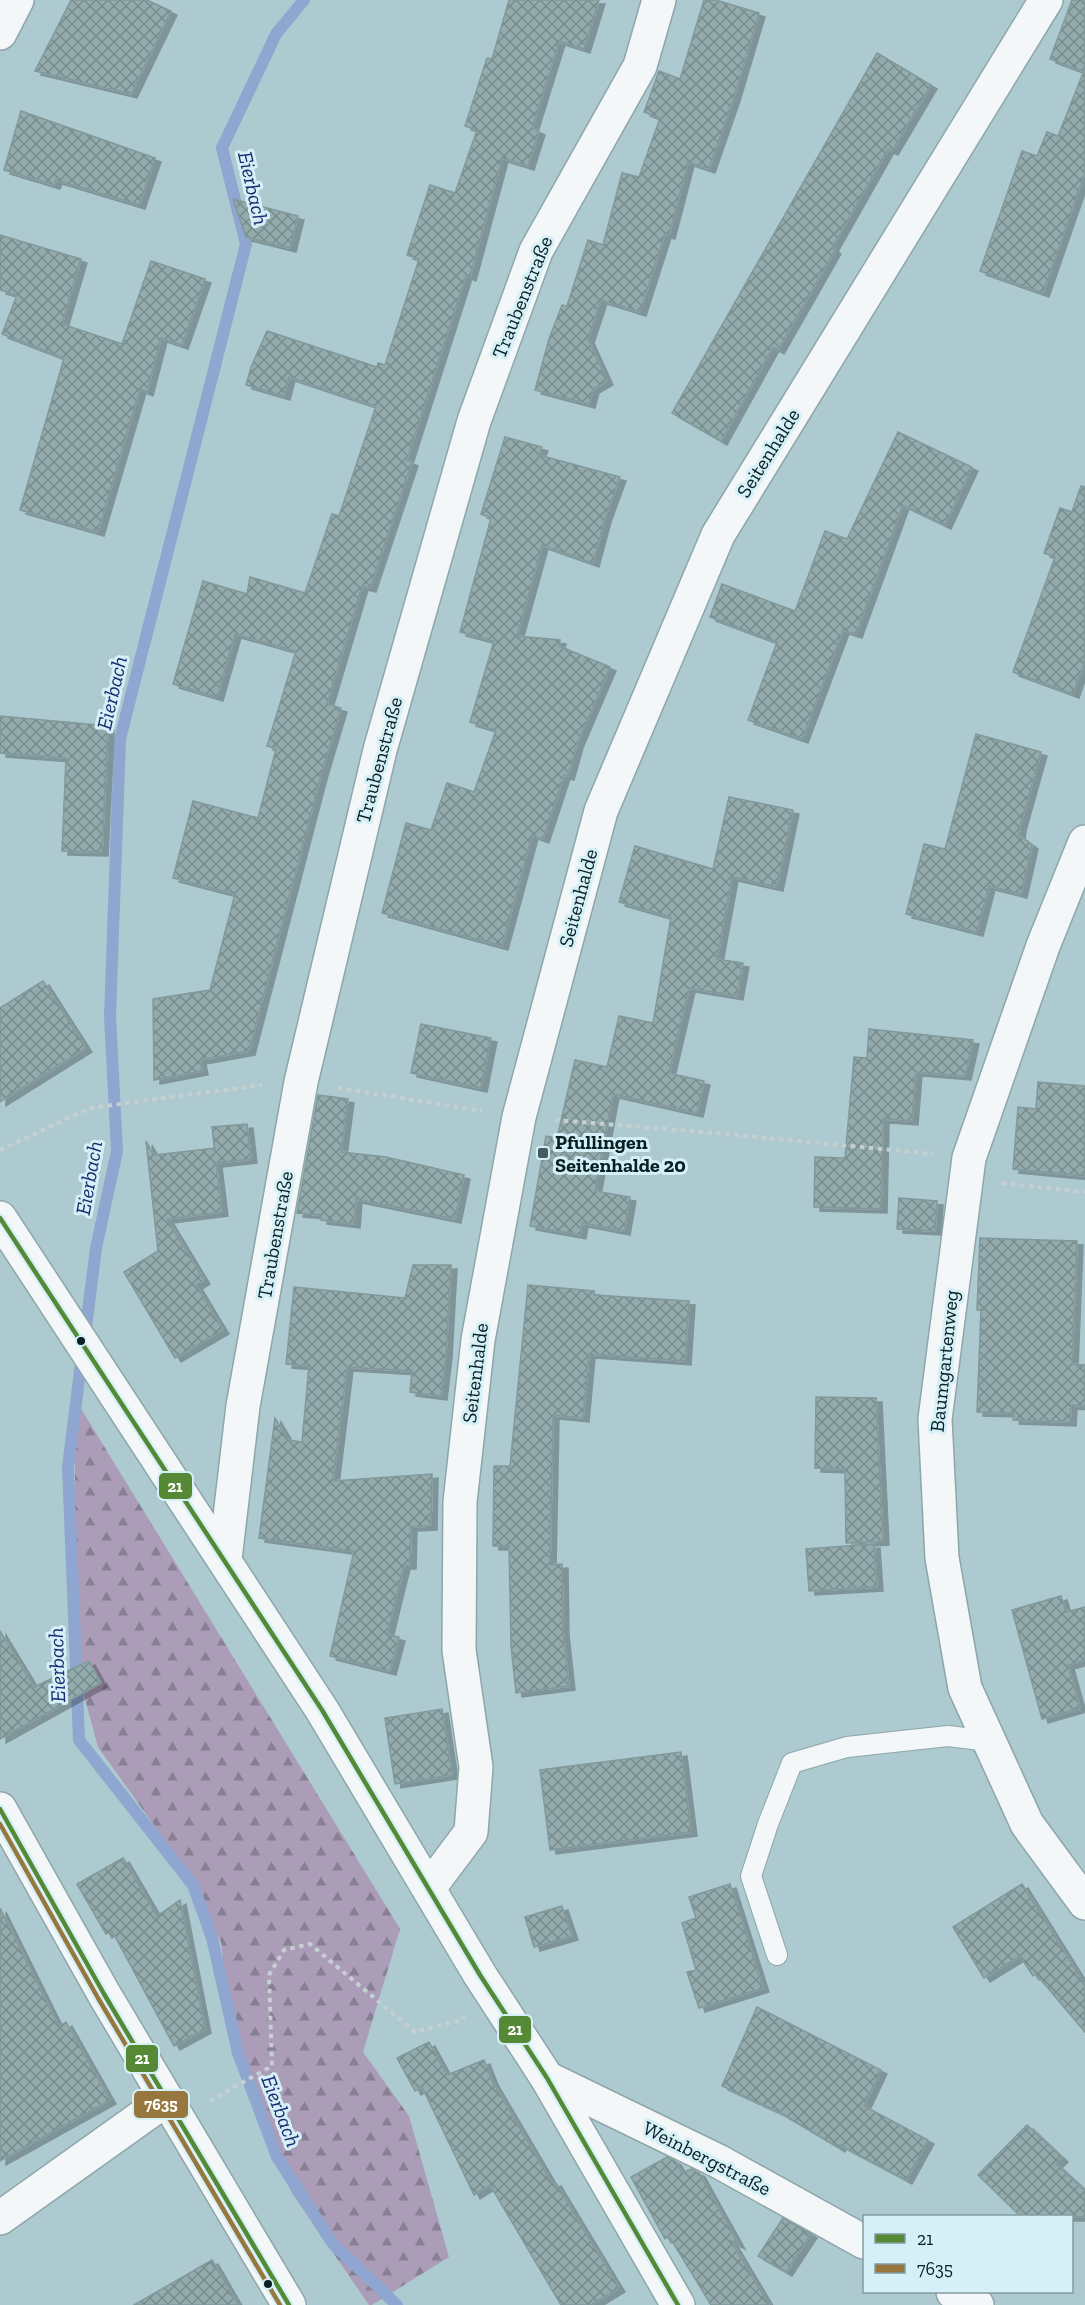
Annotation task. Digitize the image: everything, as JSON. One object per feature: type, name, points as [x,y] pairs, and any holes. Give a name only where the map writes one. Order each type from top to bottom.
[{"type":"street","points":[[0,33],[17,0]]},
{"type":"street","name":"Traubenstraße","points":[[225,1559],[243,1406],[301,1082],[380,750],[474,421],[536,251],[640,66],[659,0]]},
{"type":"street","name":"Seitenhalde","points":[[429,1888],[471,1832],[476,1767],[459,1650],[460,1502],[478,1340],[519,1117],[601,811],[718,535],[1046,0]]},
{"type":"street","name":"Baumgartenweg","points":[[1085,842],[1043,946],[967,1168],[935,1419],[944,1569],[965,1688],[1027,1824],[1085,1903]]},
{"type":"street","points":[[0,1218],[225,1559],[321,1710],[480,1975],[547,2078],[678,2305]]},
{"type":"street","points":[[0,1809],[104,1994],[289,2305]]},
{"type":"street","name":"Weinbergstraße","points":[[547,2078],[718,2162],[863,2241]]},
{"type":"street","points":[[0,2218],[167,2099]]},
{"type":"street","points":[[955,2293],[977,2305]]},
{"type":"lane","points":[[777,1955],[751,1876],[792,1763],[847,1747],[948,1736],[989,1741]]},
{"type":"path","points":[[0,1150],[90,1108],[154,1101],[237,1087],[301,1082],[519,1117],[715,1133],[967,1168],[1085,1192]]},
{"type":"path","points":[[211,2100],[273,2066],[269,1975],[284,1950],[310,1944],[415,2032],[462,2020],[480,1975]]},
{"type":"green space","points":[[75,1399],[400,1929],[363,2052],[409,2116],[449,2257],[372,2305],[369,2305],[292,2193],[234,2055],[221,1942],[156,1828],[98,1747],[75,1662]]},
{"type":"building","points":[[71,0],[147,0],[171,11],[131,94],[35,71]]},
{"type":"building","points":[[509,0],[599,0],[584,49],[559,41],[532,128],[539,131],[528,166],[502,158],[470,277],[466,275],[407,460],[412,462],[370,588],[362,586],[327,704],[341,708],[321,775],[249,1051],[200,1060],[202,1071],[154,1080],[153,999],[210,990],[235,894],[173,878],[193,801],[258,818],[276,749],[267,746],[296,651],[235,634],[217,697],[173,684],[203,581],[247,594],[250,577],[305,593],[332,514],[339,516],[376,406],[289,377],[284,396],[246,385],[251,367],[267,331],[377,367],[378,363],[385,365],[419,259],[407,255],[430,185],[455,193],[477,130],[465,126],[487,58],[492,59]]},
{"type":"building","points":[[704,0],[716,0],[759,13],[734,97],[709,169],[688,162],[669,235],[665,234],[640,312],[601,300],[588,339],[607,381],[593,389],[589,404],[535,390],[549,339],[562,305],[567,306],[588,240],[603,245],[622,173],[639,177],[660,118],[644,112],[659,71],[680,79]]},
{"type":"building","points":[[1072,0],[1085,0],[1085,72],[1050,59]]},
{"type":"building","points":[[877,53],[931,85],[892,151],[888,149],[832,248],[835,250],[778,350],[773,347],[721,441],[672,413]]},
{"type":"building","points":[[1083,73],[1085,74],[1085,172],[1043,293],[980,271],[1022,151],[1037,156],[1047,132],[1058,136]]},
{"type":"building","points":[[21,111],[155,158],[139,205],[56,180],[54,185],[4,170]]},
{"type":"building","points":[[233,199],[298,216],[290,248],[246,237]]},
{"type":"building","points":[[0,235],[81,259],[62,324],[122,344],[151,261],[205,279],[182,345],[161,338],[147,392],[140,389],[98,532],[20,510],[64,358],[2,334],[17,295],[0,290]]},
{"type":"building","points":[[898,432],[972,467],[945,525],[903,505],[856,634],[843,630],[802,739],[748,720],[777,642],[710,617],[722,584],[795,611],[825,531],[847,539]]},
{"type":"building","points":[[505,437],[542,447],[539,455],[620,477],[605,518],[593,563],[542,545],[517,636],[560,640],[559,646],[610,667],[577,744],[568,776],[564,775],[543,839],[532,835],[502,946],[382,913],[406,823],[431,830],[447,783],[474,792],[496,730],[470,722],[494,641],[460,632],[491,518],[481,514]]},
{"type":"building","points":[[1081,486],[1085,487],[1085,660],[1073,694],[1013,672],[1055,557],[1044,553],[1060,508],[1072,512]]},
{"type":"building","points":[[0,716],[108,726],[102,852],[62,851],[66,758],[0,753]]},
{"type":"building","points":[[976,734],[1041,752],[1020,827],[1019,835],[1032,845],[1021,894],[989,886],[977,932],[906,914],[924,844],[945,849]]},
{"type":"building","points":[[729,797],[793,810],[777,887],[732,877],[717,959],[743,963],[737,996],[689,988],[669,1073],[704,1081],[697,1113],[613,1094],[595,1191],[630,1197],[624,1231],[582,1223],[580,1235],[530,1226],[546,1136],[557,1138],[575,1060],[607,1067],[619,1016],[653,1023],[671,917],[619,902],[635,846],[713,869]]},
{"type":"building","points":[[43,981],[86,1048],[0,1102],[0,1008]]},
{"type":"building","points":[[421,1024],[491,1038],[481,1088],[411,1073]]},
{"type":"building","points":[[869,1029],[973,1040],[965,1076],[916,1072],[912,1121],[883,1119],[881,1209],[814,1207],[815,1157],[845,1158],[854,1057],[867,1058]]},
{"type":"building","points":[[1038,1082],[1085,1086],[1085,1176],[1013,1169],[1018,1107],[1036,1109]]},
{"type":"building","points":[[318,1095],[348,1099],[341,1152],[386,1157],[464,1175],[455,1219],[356,1199],[354,1224],[321,1220],[321,1215],[297,1213]]},
{"type":"building","points":[[247,1124],[251,1159],[216,1163],[222,1212],[167,1219],[204,1280],[196,1285],[223,1330],[175,1358],[124,1272],[158,1251],[146,1141],[154,1155],[214,1148],[212,1127]]},
{"type":"building","points":[[899,1198],[937,1201],[935,1231],[897,1229]]},
{"type":"building","points":[[980,1238],[1077,1241],[1072,1364],[1085,1365],[1085,1406],[1071,1405],[1070,1422],[1013,1420],[1014,1413],[977,1412],[981,1310],[977,1310]]},
{"type":"building","points":[[413,1265],[451,1265],[441,1396],[410,1392],[412,1371],[347,1367],[333,1481],[432,1474],[431,1526],[411,1527],[410,1565],[404,1565],[387,1634],[399,1637],[390,1671],[330,1656],[354,1551],[259,1538],[275,1418],[288,1440],[302,1442],[309,1366],[286,1364],[294,1287],[405,1298]]},
{"type":"building","points":[[528,1285],[594,1291],[594,1295],[689,1301],[685,1361],[589,1354],[583,1418],[553,1415],[550,1565],[562,1564],[563,1631],[569,1686],[516,1693],[511,1646],[509,1546],[493,1546],[494,1466],[510,1466]]},
{"type":"building","points":[[816,1397],[876,1398],[883,1541],[846,1543],[845,1469],[815,1468]]},
{"type":"building","points":[[874,1544],[877,1587],[809,1591],[806,1549]]},
{"type":"building","points":[[1061,1596],[1066,1612],[1085,1607],[1085,1660],[1068,1665],[1080,1708],[1042,1719],[1012,1610]]},
{"type":"building","points":[[0,1631],[34,1687],[89,1661],[101,1683],[0,1739]]},
{"type":"building","points":[[442,1709],[452,1775],[395,1784],[385,1718]]},
{"type":"building","points":[[681,1752],[691,1832],[550,1850],[540,1770]]},
{"type":"building","points":[[123,1858],[157,1916],[180,1900],[205,2029],[174,2046],[112,1931],[106,1934],[77,1884]]},
{"type":"building","points":[[730,1884],[763,1988],[699,2008],[687,1972],[696,1970],[682,1923],[696,1918],[689,1897]]},
{"type":"building","points":[[1022,1884],[1085,1985],[1085,2032],[1036,1974],[1033,1976],[1020,1956],[984,1978],[953,1927]]},
{"type":"building","points":[[562,1906],[572,1936],[534,1947],[525,1917]]},
{"type":"building","points":[[0,1908],[59,2027],[66,2022],[110,2100],[0,2161]]},
{"type":"building","points":[[757,2007],[881,2070],[864,2106],[928,2140],[906,2180],[840,2145],[839,2148],[779,2112],[722,2086]]},
{"type":"building","points":[[429,2042],[447,2075],[484,2060],[492,2081],[552,2183],[555,2182],[619,2288],[591,2305],[561,2305],[490,2185],[474,2195],[422,2087],[415,2091],[397,2058]]},
{"type":"building","points":[[1027,2125],[1062,2158],[1056,2164],[1085,2191],[1085,2217],[1019,2215],[978,2175]]},
{"type":"building","points":[[667,2157],[675,2161],[682,2173],[691,2169],[699,2173],[739,2245],[731,2241],[769,2305],[711,2305],[669,2236],[665,2239],[631,2177]]},
{"type":"building","points":[[783,2218],[811,2234],[786,2272],[758,2256]]},
{"type":"building","points":[[212,2260],[238,2305],[134,2305]]},
{"type":"waterway","name":"Eierbach","points":[[85,1335],[96,1248],[117,1151],[110,1016],[120,739],[246,244],[222,148],[276,34],[304,0]]},
{"type":"waterway","name":"Eierbach","points":[[82,1355],[68,1467],[79,1740],[193,1885],[212,1938],[238,2053],[277,2157],[333,2244],[397,2305]]},
{"type":"transit line","name":"21","points":[[0,1218],[322,1710],[480,1975],[547,2078],[678,2305]]},
{"type":"transit line","name":"21","points":[[0,1809],[104,1994],[289,2305]]},
{"type":"transit line","name":"7635","points":[[0,1824],[98,1998],[280,2305]]},
{"type":"place","name":"Pfullingen Seitenhalde 20","points":[[543,1153]]}]
